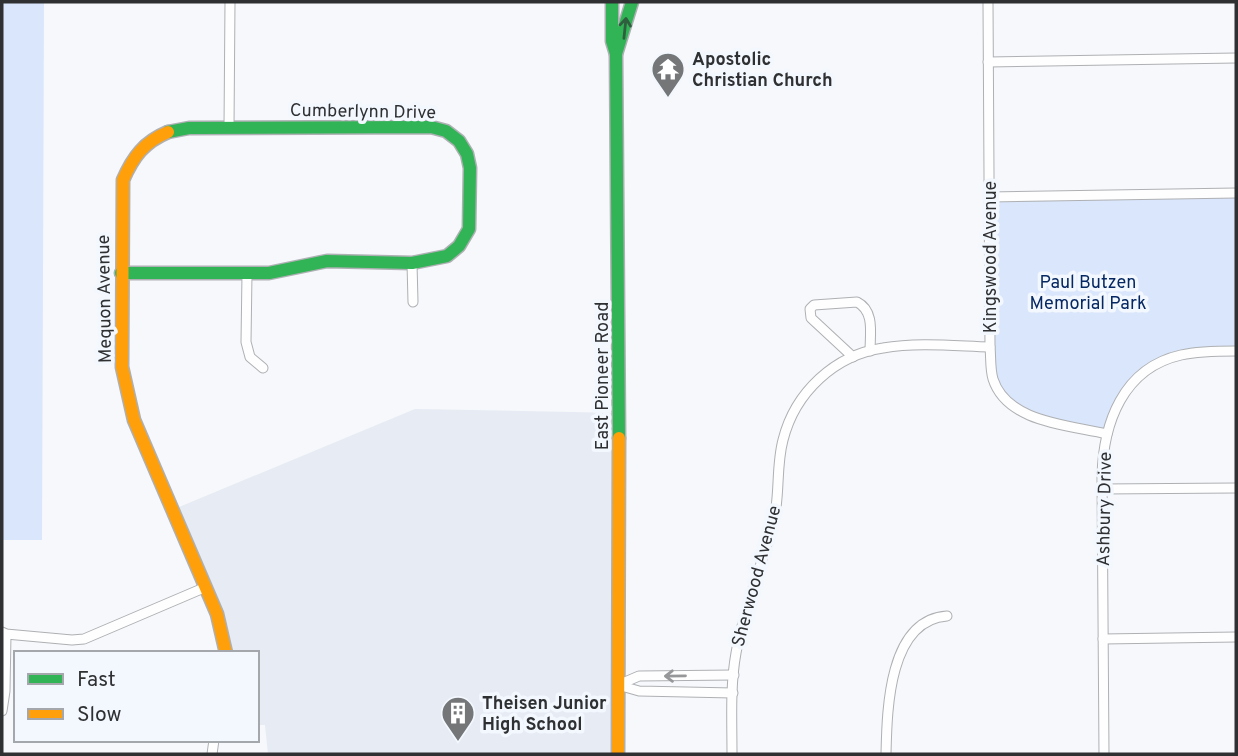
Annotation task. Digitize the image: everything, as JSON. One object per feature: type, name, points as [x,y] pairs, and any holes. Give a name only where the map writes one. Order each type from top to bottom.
[{"type":"street","points":[[229,127],[230,2]]},
{"type":"street","points":[[612,2],[612,41],[616,54]]},
{"type":"street","name":"East Pioneer Road","points":[[618,754],[620,304],[616,54],[623,42],[626,16],[632,2]]},
{"type":"street","name":"Kingswood Avenue","points":[[988,2],[990,347],[993,380],[1008,402],[1030,415],[1107,434]]},
{"type":"street","points":[[988,62],[1236,58]]},
{"type":"street","name":"Cumberlynn Drive","points":[[121,273],[283,272],[334,260],[412,263],[451,254],[464,241],[469,229],[469,161],[463,146],[452,135],[438,128],[229,127]]},
{"type":"street","name":"Mequon Avenue","points":[[226,651],[221,626],[206,587],[139,432],[127,397],[121,351],[121,273],[122,187],[135,155],[150,140],[170,131],[229,127]]},
{"type":"street","points":[[989,197],[1236,193]]},
{"type":"street","points":[[412,263],[414,302]]},
{"type":"street","points":[[247,274],[247,342],[250,357],[263,368]]},
{"type":"street","points":[[853,357],[811,318],[810,309],[814,305],[857,302],[863,305],[870,315],[870,351]]},
{"type":"street","name":"Sherwood Avenue","points":[[732,754],[734,675],[740,630],[774,521],[779,459],[786,428],[795,408],[810,387],[828,371],[870,351],[902,346],[990,347]]},
{"type":"street","name":"Ashbury Drive","points":[[1104,754],[1102,489],[1103,456],[1112,414],[1136,378],[1150,368],[1184,354],[1236,351]]},
{"type":"street","points":[[1102,489],[1236,488]]},
{"type":"street","points":[[2,712],[6,681],[4,633],[84,639],[206,587]]},
{"type":"street","points":[[886,754],[889,703],[898,659],[922,626],[936,617],[947,616]]},
{"type":"street","points":[[1103,639],[1236,638]]},
{"type":"street","points":[[618,685],[639,676],[734,675]]},
{"type":"street","points":[[618,685],[639,691],[733,693]]},
{"type":"shaded area","points":[[415,409],[619,413],[618,754],[268,754],[265,725],[259,725],[259,651],[224,651],[172,510]]},
{"type":"green space","points":[[2,2],[44,2],[42,540],[2,540]]},
{"type":"green space","name":"Paul Butzen Memorial Park","points":[[1236,193],[1236,351],[1184,354],[1137,378],[1107,434],[1030,415],[1014,406],[993,380],[990,197]]},
{"type":"traffic: fast","points":[[612,2],[612,41],[616,54]]},
{"type":"traffic: fast","points":[[619,438],[616,54],[632,2]]},
{"type":"traffic: fast","points":[[121,273],[269,273],[327,261],[412,263],[447,256],[459,246],[469,229],[470,168],[467,154],[459,141],[446,131],[431,127],[189,128],[168,132]]},
{"type":"traffic: slow","points":[[168,132],[152,140],[140,151],[123,180],[122,367],[134,420],[217,614],[226,651]]},
{"type":"traffic: slow","points":[[618,754],[619,438]]},
{"type":"place","name":"Apostolic Christian Church","points":[[668,99]]},
{"type":"place","name":"Theisen Junior High School","points":[[458,743]]}]
